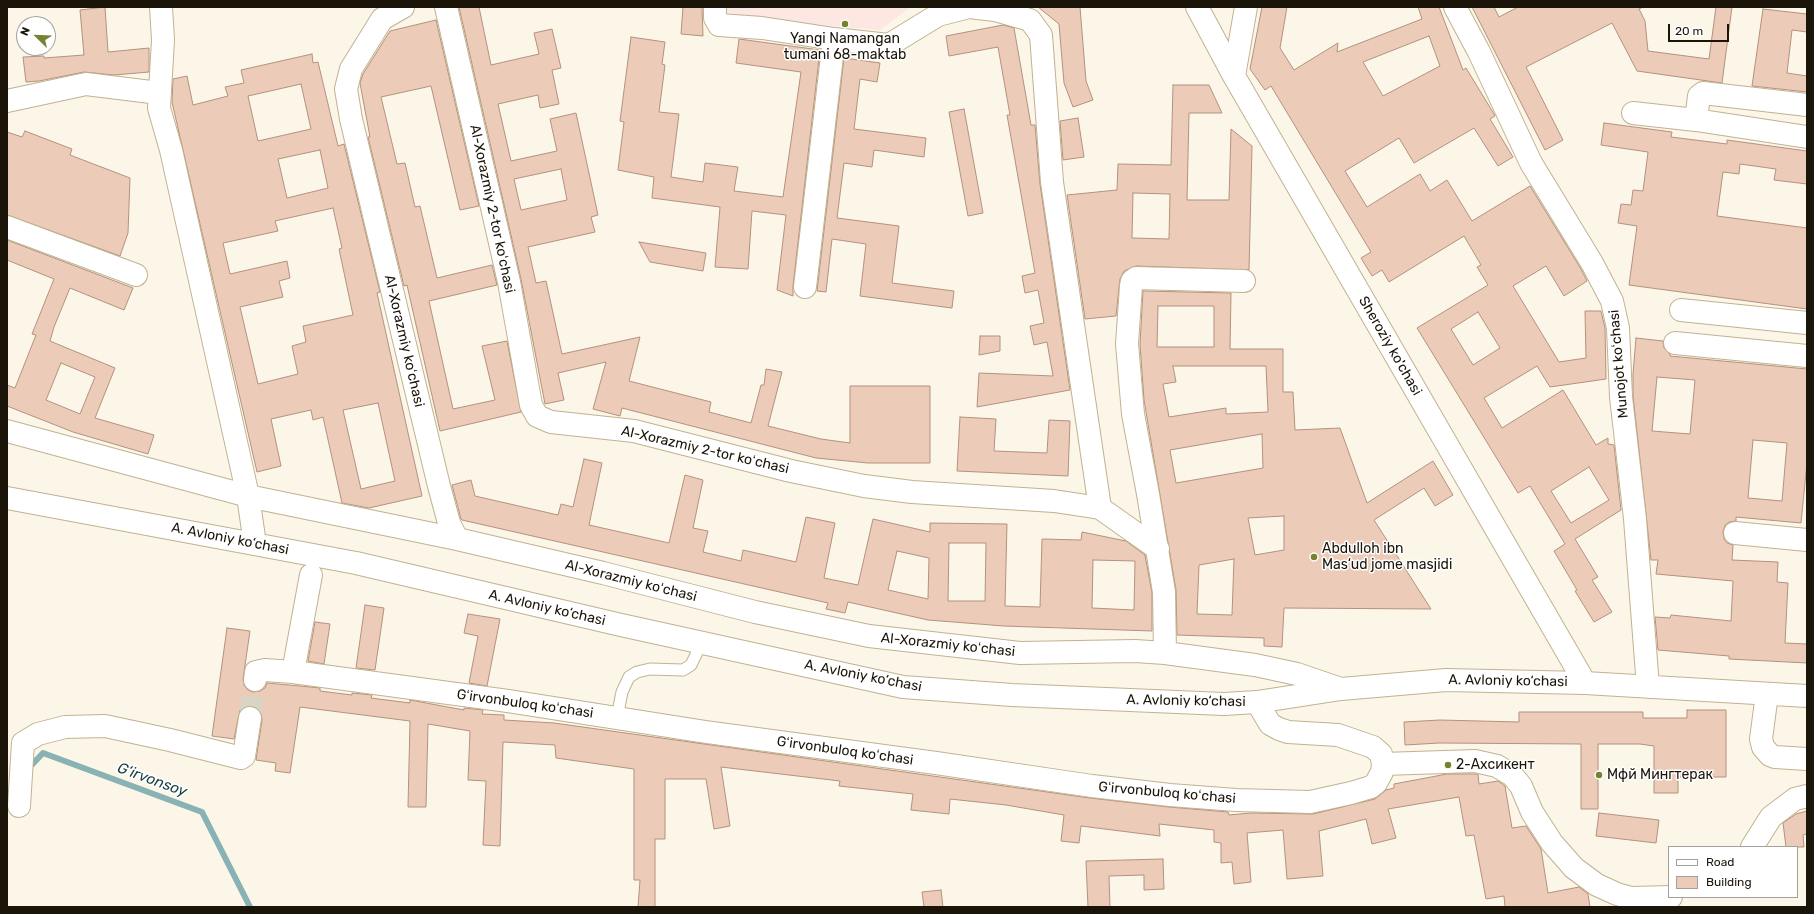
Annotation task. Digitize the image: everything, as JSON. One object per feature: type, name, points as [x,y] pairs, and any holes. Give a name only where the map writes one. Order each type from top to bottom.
[{"type":"street","points":[[161,7],[163,40],[159,108],[171,150],[248,496],[255,544]]},
{"type":"street","name":"Al-Xorazmiy koʻchasi","points":[[403,7],[382,20],[351,69],[346,89],[351,119],[439,486],[449,523],[457,539],[602,573],[755,612],[869,636],[1020,653],[1134,651],[1165,653],[1255,665],[1297,674],[1341,689]]},
{"type":"street","name":"Al-Xorazmiy 2-tor koʻchasi","points":[[446,7],[509,282],[531,404],[537,416],[550,422],[634,431],[791,471],[864,486],[912,492],[1054,501],[1100,508],[1158,549]]},
{"type":"street","points":[[715,7],[715,18],[719,25],[762,28],[834,39],[889,45],[938,15],[969,7],[995,10],[1030,20],[1041,35],[1052,182],[1100,508]]},
{"type":"street","name":"Sheroziy ko'chasi","points":[[1198,7],[1234,76],[1585,683]]},
{"type":"street","points":[[1234,76],[1246,7]]},
{"type":"street","name":"Munojot koʻchasi","points":[[1455,7],[1479,52],[1531,164],[1592,263],[1612,301],[1618,328],[1621,397],[1635,519],[1648,687]]},
{"type":"street","points":[[805,287],[834,39]]},
{"type":"street","points":[[7,100],[86,84],[159,93]]},
{"type":"street","points":[[1696,120],[1699,96],[1703,94],[1807,105]]},
{"type":"street","points":[[1633,114],[1696,120],[1807,137]]},
{"type":"street","points":[[7,227],[136,275]]},
{"type":"street","points":[[1165,653],[1164,592],[1158,549],[1133,414],[1127,344],[1132,282],[1136,278],[1244,282]]},
{"type":"street","points":[[1681,310],[1807,323]]},
{"type":"street","points":[[1675,343],[1807,356]]},
{"type":"street","points":[[7,431],[248,496],[457,539]]},
{"type":"street","name":"A. Avloniy ko‘chasi","points":[[7,498],[356,563],[621,625],[903,687],[1098,700],[1224,704],[1258,702],[1341,689],[1446,680],[1585,683],[1807,696]]},
{"type":"street","points":[[1735,532],[1807,540]]},
{"type":"street","points":[[293,672],[311,575]]},
{"type":"street","name":"Gʻirvonbuloq koʻchasi","points":[[255,680],[256,672],[265,670],[293,672],[508,701],[1092,786],[1170,795],[1236,800],[1310,802],[1351,793],[1371,787],[1376,783],[1382,772],[1383,764]]},
{"type":"street","points":[[1767,694],[1761,739],[1763,747],[1770,755],[1775,757],[1807,759]]},
{"type":"street","points":[[1258,702],[1270,724],[1279,729],[1288,732],[1338,735],[1373,747],[1381,754],[1383,764],[1475,761],[1497,766],[1512,776],[1521,786],[1532,812],[1548,836],[1574,868],[1597,885],[1617,894],[1631,898],[1668,897]]},
{"type":"street","points":[[19,806],[23,743],[38,734],[65,727],[105,726],[170,740],[241,758],[244,756],[250,718]]},
{"type":"street","points":[[1753,846],[1771,817],[1795,799],[1807,796]]},
{"type":"lane","points":[[621,718],[619,707],[629,677],[637,672],[650,669],[683,670],[691,665],[702,642]]},
{"type":"shaded area","name":"Yangi Namangan tumani 68-maktab","points":[[724,7],[911,7],[880,30],[724,18]]},
{"type":"building","points":[[105,7],[108,52],[149,48],[149,72],[114,75],[84,72],[39,81],[26,82],[23,57],[44,56],[44,58],[84,55],[80,10]]},
{"type":"building","points":[[459,7],[479,7],[491,65],[539,54],[534,33],[552,29],[561,68],[552,70],[559,104],[540,108],[538,95],[498,104],[511,161],[557,151],[550,119],[576,113],[598,215],[591,217],[595,232],[528,247],[536,283],[546,281],[562,354],[640,337],[629,381],[711,402],[709,412],[751,423],[761,385],[764,385],[766,369],[782,372],[768,426],[821,439],[850,443],[850,386],[930,386],[930,463],[868,463],[816,458],[622,408],[620,416],[593,409],[606,362],[558,373],[564,400],[545,404],[521,279]],"holes":[[[561,169],[567,200],[521,210],[514,179]]]},
{"type":"building","points":[[683,7],[702,7],[703,36],[681,34]]},
{"type":"building","points":[[1038,7],[1080,7],[1086,81],[1093,100],[1073,107],[1064,83],[1059,24]]},
{"type":"building","points":[[1262,7],[1287,7],[1280,48],[1294,70],[1338,43],[1337,52],[1422,19],[1418,7],[1439,7],[1463,70],[1466,68],[1494,114],[1495,116],[1490,119],[1513,157],[1498,166],[1474,128],[1414,163],[1399,138],[1345,171],[1367,207],[1420,174],[1430,191],[1447,180],[1472,221],[1530,186],[1581,269],[1587,281],[1564,296],[1546,266],[1513,286],[1559,362],[1586,358],[1585,311],[1601,311],[1605,328],[1606,379],[1550,387],[1537,366],[1484,398],[1502,428],[1563,390],[1596,445],[1608,438],[1608,444],[1614,445],[1621,510],[1575,539],[1598,577],[1592,580],[1612,612],[1594,622],[1575,591],[1577,590],[1554,551],[1565,544],[1530,486],[1518,493],[1417,328],[1488,285],[1477,267],[1481,265],[1464,236],[1389,282],[1382,270],[1372,276],[1361,258],[1371,252],[1271,86],[1265,90],[1250,69]],"holes":[[[1429,36],[1440,66],[1383,96],[1363,62]],[[1478,312],[1500,348],[1473,365],[1451,329]],[[1589,467],[1609,500],[1571,523],[1551,491]]]},
{"type":"building","points":[[1472,7],[1494,7],[1499,17],[1518,7],[1643,7],[1639,9],[1645,21],[1648,51],[1709,59],[1716,7],[1732,7],[1722,83],[1637,71],[1612,23],[1526,67],[1563,140],[1545,150]]},
{"type":"building","points":[[1763,9],[1807,14],[1807,32],[1792,30],[1787,73],[1807,76],[1807,92],[1752,86]]},
{"type":"building","points":[[436,20],[479,206],[460,210],[431,86],[381,97],[397,164],[405,163],[415,207],[420,206],[437,278],[492,265],[497,285],[429,301],[453,409],[495,400],[482,346],[507,341],[521,412],[440,431],[407,285],[404,286],[368,137],[370,137],[360,83],[363,74],[390,31]]},
{"type":"building","points":[[1003,25],[1014,28],[1031,125],[1035,125],[1040,184],[1070,390],[977,407],[979,373],[1053,376],[1047,342],[1034,345],[1030,326],[1044,323],[1038,290],[1025,293],[1022,276],[1035,273],[1007,115],[1010,115],[998,47],[949,56],[946,36]]},
{"type":"building","points":[[631,37],[665,42],[662,64],[665,65],[659,112],[679,114],[671,177],[703,182],[705,163],[738,167],[734,191],[783,197],[801,72],[736,63],[739,39],[820,50],[793,296],[777,290],[786,215],[752,211],[748,269],[715,267],[720,207],[652,198],[654,177],[618,170],[624,122],[620,121]]},
{"type":"building","points":[[312,54],[313,63],[318,62],[338,146],[344,144],[380,292],[377,293],[422,496],[369,508],[342,503],[323,417],[313,420],[311,410],[271,419],[281,466],[257,472],[172,102],[173,79],[187,76],[193,105],[228,96],[225,87],[244,83],[241,70]],"holes":[[[301,84],[311,129],[258,141],[248,96]],[[320,150],[328,188],[287,198],[278,159]],[[333,208],[342,248],[339,249],[353,315],[303,326],[306,342],[292,346],[298,374],[258,384],[240,307],[283,297],[279,281],[290,278],[287,261],[230,274],[223,243],[278,231],[275,221]],[[378,403],[395,481],[361,489],[343,410]]]},
{"type":"building","points":[[844,58],[880,63],[877,82],[860,79],[854,129],[926,138],[924,157],[874,150],[872,167],[844,163],[837,218],[899,226],[892,283],[954,291],[952,308],[860,296],[866,244],[832,239],[826,292],[817,291]]},
{"type":"building","points":[[1173,85],[1209,85],[1222,113],[1189,113],[1187,200],[1229,200],[1231,129],[1252,146],[1249,270],[1136,266],[1124,271],[1120,279],[1116,316],[1085,319],[1067,195],[1117,190],[1118,164],[1171,165]],"holes":[[[1133,193],[1170,194],[1169,239],[1132,238]]]},
{"type":"building","points":[[964,109],[983,213],[968,216],[949,112]]},
{"type":"building","points":[[1078,118],[1084,157],[1063,160],[1060,121]]},
{"type":"building","points":[[1604,123],[1672,132],[1671,137],[1727,144],[1727,140],[1807,151],[1807,184],[1774,180],[1776,169],[1740,164],[1739,174],[1723,172],[1717,216],[1807,228],[1807,309],[1629,285],[1637,226],[1618,223],[1621,204],[1631,205],[1633,190],[1643,191],[1648,152],[1601,145]]},
{"type":"building","points":[[25,131],[72,149],[70,155],[130,178],[128,233],[120,256],[7,215],[7,132],[22,137]]},
{"type":"building","points":[[7,240],[133,288],[124,310],[70,288],[54,327],[50,341],[115,368],[95,418],[154,435],[148,454],[73,432],[7,406],[7,385],[15,388],[36,335],[32,334],[54,279],[7,260]],"holes":[[[61,363],[95,377],[80,414],[46,400]]]},
{"type":"building","points":[[639,242],[706,253],[703,271],[650,262]]},
{"type":"building","points":[[1143,291],[1231,293],[1230,349],[1283,349],[1283,392],[1293,392],[1295,430],[1340,428],[1367,503],[1433,461],[1453,495],[1435,506],[1424,488],[1374,520],[1431,609],[1284,608],[1282,647],[1264,646],[1264,638],[1177,635],[1176,590],[1144,400],[1140,344]],"holes":[[[1158,306],[1214,306],[1214,347],[1157,347]],[[1173,366],[1266,366],[1268,412],[1226,414],[1226,408],[1169,417],[1163,384],[1176,382]],[[1262,434],[1263,468],[1176,483],[1170,450]],[[1284,516],[1284,550],[1255,555],[1248,518]],[[1234,559],[1232,615],[1197,614],[1199,565]]]},
{"type":"building","points":[[980,336],[1000,336],[1000,351],[979,355]]},
{"type":"building","points":[[1636,338],[1663,341],[1664,348],[1670,356],[1807,369],[1807,463],[1801,523],[1736,517],[1736,521],[1729,522],[1725,525],[1723,532],[1724,539],[1727,543],[1733,545],[1732,560],[1778,562],[1777,582],[1788,583],[1785,643],[1807,644],[1807,663],[1729,659],[1729,656],[1658,650],[1655,617],[1670,618],[1671,615],[1731,621],[1733,581],[1656,574],[1658,560],[1651,560],[1633,396]],"holes":[[[1657,377],[1695,380],[1690,434],[1652,431]],[[1753,440],[1787,443],[1782,501],[1748,498]]]},
{"type":"building","points":[[960,417],[996,419],[994,451],[1047,453],[1049,420],[1070,421],[1068,476],[957,471]]},
{"type":"building","points":[[584,459],[602,463],[589,525],[669,543],[685,475],[703,480],[693,528],[708,531],[703,552],[741,561],[743,550],[796,562],[806,517],[835,523],[824,578],[858,585],[873,519],[930,532],[930,523],[1007,524],[1005,606],[1040,607],[1042,539],[1081,540],[1082,532],[1126,541],[1145,555],[1152,593],[1152,631],[1004,626],[928,620],[848,602],[845,613],[826,609],[828,603],[462,520],[452,485],[471,480],[475,496],[558,515],[561,504],[573,507]],"holes":[[[949,543],[986,543],[985,601],[948,601]],[[897,551],[929,558],[928,599],[888,590]],[[1093,560],[1135,561],[1134,610],[1092,608]]]},
{"type":"building","points":[[365,605],[384,608],[375,670],[356,668]]},
{"type":"building","points":[[468,614],[500,619],[487,686],[469,683],[478,636],[464,633]]},
{"type":"building","points":[[315,622],[330,624],[324,664],[308,661]]},
{"type":"building","points":[[227,628],[250,631],[243,679],[244,685],[248,690],[253,692],[260,691],[265,688],[267,683],[320,688],[320,691],[352,695],[352,693],[372,695],[371,698],[410,703],[410,700],[464,710],[464,708],[483,710],[482,714],[504,715],[504,720],[554,723],[1090,798],[1228,812],[1229,815],[1251,813],[1313,814],[1375,799],[1386,790],[1394,788],[1394,784],[1447,774],[1478,774],[1479,784],[1498,781],[1505,786],[1512,828],[1526,826],[1541,849],[1548,893],[1579,887],[1588,894],[1590,907],[1505,907],[1504,896],[1486,899],[1474,835],[1466,836],[1459,797],[1388,809],[1396,838],[1372,844],[1366,819],[1319,831],[1323,876],[1287,879],[1283,830],[1247,833],[1251,882],[1234,884],[1232,862],[1221,863],[1221,843],[1214,842],[1214,830],[1159,824],[1160,836],[1081,826],[1079,843],[1061,841],[1064,815],[1006,805],[950,799],[949,814],[911,810],[913,794],[839,786],[840,781],[721,767],[730,826],[714,829],[706,779],[665,779],[665,839],[655,839],[655,907],[638,907],[640,880],[634,880],[634,769],[556,758],[555,745],[503,742],[500,846],[483,845],[486,781],[468,780],[470,731],[428,724],[426,807],[408,807],[410,721],[300,707],[290,773],[275,771],[276,763],[256,760],[262,720],[261,713],[258,708],[246,706],[240,710],[234,739],[212,736]]},
{"type":"building","points":[[1687,710],[1726,710],[1726,777],[1678,777],[1678,793],[1654,793],[1654,746],[1640,744],[1598,744],[1598,809],[1581,809],[1581,744],[1439,743],[1405,745],[1404,722],[1440,720],[1519,722],[1519,712],[1643,712],[1643,718],[1687,718]]},
{"type":"building","points":[[1807,811],[1807,834],[1803,835],[1804,847],[1786,846],[1783,823],[1796,814]]},
{"type":"building","points":[[1599,813],[1659,820],[1656,843],[1596,836]]},
{"type":"building","points":[[1163,859],[1164,889],[1144,890],[1144,875],[1109,876],[1110,907],[1088,907],[1086,861]]},
{"type":"building","points":[[941,890],[943,907],[924,907],[922,892]]},
{"type":"waterway","name":"G‘irvonsoy","points":[[27,770],[43,753],[202,812],[250,907]]},
{"type":"tunnel","points":[[250,718],[255,680]]},
{"type":"place","name":"Yangi Namangan tumani 68-maktab","points":[[845,24]]},
{"type":"place","name":"Abdulloh ibn Mas‘ud jome masjidi","points":[[1314,557]]},
{"type":"place","name":"2-Ахсикент","points":[[1448,765]]},
{"type":"place","name":"Мфй Мингтерак","points":[[1599,775]]}]
